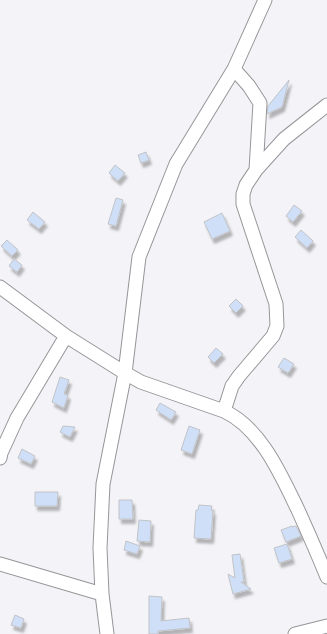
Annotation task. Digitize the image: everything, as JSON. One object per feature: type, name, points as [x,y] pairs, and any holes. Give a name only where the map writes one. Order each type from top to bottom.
[{"type":"street","points":[[107,634],[102,594],[100,548],[103,484],[121,386],[125,373],[139,257],[176,164],[234,69],[265,0]]},
{"type":"street","points":[[234,69],[249,86],[260,103],[256,170]]},
{"type":"street","points":[[224,411],[232,386],[273,336],[277,326],[278,317],[276,304],[243,204],[243,194],[246,185],[256,170],[284,139],[327,105]]},
{"type":"street","points":[[0,287],[66,336],[141,382],[235,416],[264,447],[279,469],[327,577]]},
{"type":"street","points":[[0,458],[17,418],[66,336]]},
{"type":"street","points":[[0,564],[102,594]]},
{"type":"street","points":[[294,634],[327,626]]},
{"type":"building","points":[[289,80],[282,107],[267,114],[268,106]]},
{"type":"building","points":[[146,152],[149,160],[141,163],[138,155]]},
{"type":"building","points":[[115,165],[125,173],[118,181],[109,173]]},
{"type":"building","points":[[116,198],[123,200],[116,226],[108,224]]},
{"type":"building","points":[[294,205],[302,211],[293,222],[286,216]]},
{"type":"building","points":[[33,212],[45,222],[39,229],[27,220]]},
{"type":"building","points":[[222,213],[230,231],[212,239],[204,222]]},
{"type":"building","points":[[301,230],[313,241],[307,248],[295,237]]},
{"type":"building","points":[[7,240],[18,250],[12,256],[1,246]]},
{"type":"building","points":[[14,259],[22,265],[17,272],[9,266]]},
{"type":"building","points":[[236,299],[243,306],[236,313],[229,306]]},
{"type":"building","points":[[216,348],[223,354],[214,363],[208,357]]},
{"type":"building","points":[[284,358],[294,364],[288,373],[278,367]]},
{"type":"building","points":[[60,377],[69,380],[64,394],[68,395],[64,408],[52,402]]},
{"type":"building","points":[[160,403],[176,412],[171,420],[156,410]]},
{"type":"building","points":[[63,426],[75,427],[70,437],[60,432]]},
{"type":"building","points":[[189,426],[200,430],[192,454],[181,450]]},
{"type":"building","points":[[22,449],[35,456],[31,464],[18,458]]},
{"type":"building","points":[[35,492],[58,492],[57,506],[35,506]]},
{"type":"building","points":[[119,500],[132,500],[133,519],[119,519]]},
{"type":"building","points":[[199,505],[212,506],[211,539],[194,538],[196,510],[198,510]]},
{"type":"building","points":[[139,520],[151,521],[150,542],[137,541]]},
{"type":"building","points":[[296,526],[301,536],[286,542],[281,530]]},
{"type":"building","points":[[126,541],[140,546],[137,554],[124,550]]},
{"type":"building","points":[[287,544],[292,559],[279,563],[274,548]]},
{"type":"building","points":[[240,554],[244,582],[241,582],[251,589],[233,594],[228,574],[235,578],[232,555]]},
{"type":"building","points":[[149,596],[162,597],[161,621],[189,618],[190,628],[158,631],[158,634],[149,634]]},
{"type":"building","points":[[15,615],[24,619],[21,628],[11,625]]}]
